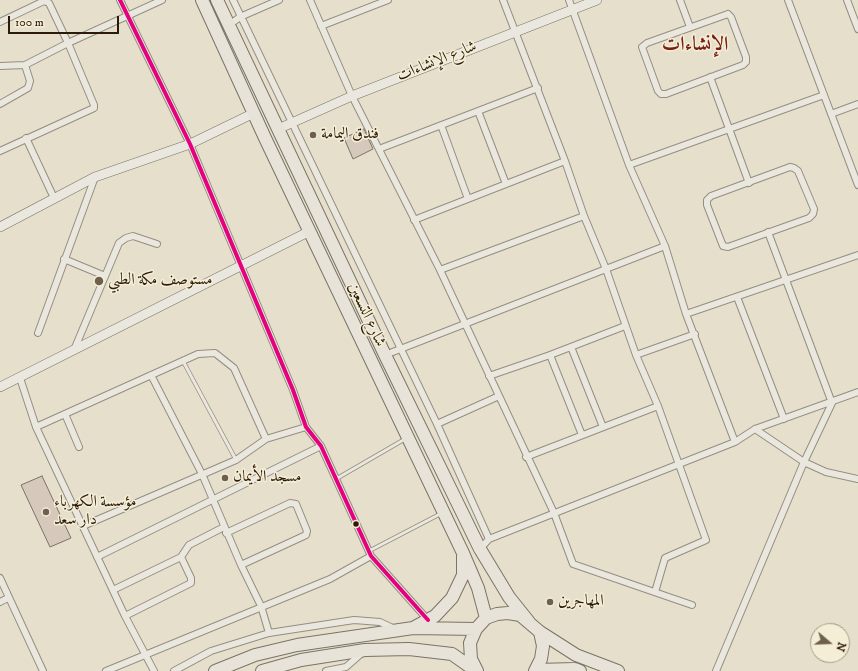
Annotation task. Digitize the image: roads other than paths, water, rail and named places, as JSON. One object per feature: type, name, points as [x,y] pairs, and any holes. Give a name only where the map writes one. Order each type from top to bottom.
[{"type":"highway","name":"شارع التسعين","points":[[202,0],[265,138],[463,553],[478,588],[486,618]]},
{"type":"highway","name":"شارع التسعين","points":[[217,0],[385,355],[480,549],[509,597],[529,622]]},
{"type":"highway","points":[[265,138],[278,129]]},
{"type":"highway","points":[[413,628],[435,616],[452,598],[462,575],[463,553]]},
{"type":"highway","points":[[476,671],[471,659],[470,643],[476,629],[486,618],[497,614],[508,613],[520,615],[540,632],[576,656],[618,671]]},
{"type":"highway","points":[[215,671],[255,655],[297,645],[413,628],[476,629]]},
{"type":"highway","points":[[540,632],[542,646],[541,659],[536,670],[575,669],[580,671]]},
{"type":"highway","points":[[262,671],[301,660],[365,650],[409,648],[452,654],[476,671]]},
{"type":"street","points":[[0,22],[44,0],[50,4],[94,102],[94,108],[0,151]]},
{"type":"street","points":[[120,0],[190,144],[242,265],[293,390],[306,427],[321,446],[370,554],[428,620]]},
{"type":"street","points":[[0,66],[7,65],[14,67],[24,65],[162,0]]},
{"type":"street","points":[[233,0],[240,18],[401,348],[489,539]]},
{"type":"street","points":[[229,25],[240,18],[279,0]]},
{"type":"street","points":[[310,0],[352,96],[440,270],[463,323],[554,513],[573,564],[692,605]]},
{"type":"street","points":[[322,26],[388,0]]},
{"type":"street","points":[[503,0],[566,161],[584,216],[606,269],[636,355],[658,406],[706,540],[665,558],[655,592]]},
{"type":"street","name":"شارع الإنشاءات","points":[[278,129],[352,96],[516,31],[571,4],[597,0]]},
{"type":"street","points":[[680,0],[690,27]]},
{"type":"street","points":[[788,0],[858,185]]},
{"type":"street","points":[[847,0],[858,29]]},
{"type":"street","points":[[571,4],[630,165],[665,246],[686,314],[695,334],[735,442]]},
{"type":"street","points":[[728,14],[731,17],[746,57],[746,62],[710,77],[666,94],[661,94],[658,91],[642,47],[647,43],[728,14]]},
{"type":"street","points":[[0,104],[28,88],[30,81],[24,65]]},
{"type":"street","points":[[710,77],[749,183]]},
{"type":"street","points":[[379,149],[538,88]]},
{"type":"street","points":[[630,165],[824,95]]},
{"type":"street","points":[[831,114],[858,104]]},
{"type":"street","points":[[478,111],[506,184]]},
{"type":"street","points":[[0,228],[95,177],[190,144],[254,113]]},
{"type":"street","points":[[440,125],[468,199]]},
{"type":"street","points":[[26,138],[54,198]]},
{"type":"street","points":[[414,220],[566,161]]},
{"type":"street","points":[[790,167],[794,168],[798,171],[814,209],[813,214],[809,218],[728,248],[723,246],[706,205],[707,200],[711,196],[749,183],[790,167]]},
{"type":"street","points":[[38,333],[95,177]]},
{"type":"street","points":[[440,270],[584,216]]},
{"type":"street","points":[[0,387],[310,231]]},
{"type":"street","points":[[716,671],[804,462],[832,403],[768,232]]},
{"type":"street","points":[[74,350],[119,243],[126,238],[133,236],[157,244]]},
{"type":"street","points":[[385,355],[463,323],[665,246]]},
{"type":"street","points":[[686,314],[858,255]]},
{"type":"street","points":[[64,259],[105,276]]},
{"type":"street","points":[[737,296],[784,419]]},
{"type":"street","points":[[489,376],[626,326]]},
{"type":"street","points":[[636,355],[695,334]]},
{"type":"street","points":[[571,347],[603,427]]},
{"type":"street","points":[[36,427],[206,352],[215,353],[222,357],[234,368],[266,439]]},
{"type":"street","points":[[550,355],[582,435]]},
{"type":"street","points":[[151,375],[202,474],[225,530],[261,606],[269,634]]},
{"type":"street","points":[[20,378],[36,427],[125,616],[154,671]]},
{"type":"street","points":[[480,549],[489,539],[735,442],[755,428],[832,403],[858,392]]},
{"type":"street","points":[[437,424],[499,396]]},
{"type":"street","points":[[526,457],[658,406]]},
{"type":"street","points":[[65,414],[79,447]]},
{"type":"street","points":[[83,526],[236,460],[266,439],[306,427]]},
{"type":"street","points":[[755,428],[804,462],[826,472],[858,480]]},
{"type":"street","points":[[97,558],[321,446]]},
{"type":"street","points":[[113,590],[181,557],[189,545],[290,503],[296,504],[307,531],[306,535],[241,565]]},
{"type":"street","points":[[106,671],[261,606],[330,579],[370,554]]},
{"type":"street","points":[[125,616],[191,583],[191,578],[181,557]]},
{"type":"street","points":[[0,578],[40,670]]},
{"type":"street","points":[[0,602],[8,598]]},
{"type":"street","points":[[174,671],[211,651],[269,634],[354,620],[380,622],[398,630]]},
{"type":"street","points":[[326,671],[346,667],[365,650]]},
{"type":"lane","points":[[183,361],[236,460]]},
{"type":"lane","points":[[336,479],[408,438]]},
{"type":"lane","points":[[370,554],[443,512]]},
{"type":"place","name":"فندق اليمامة","points":[[313,135]]},
{"type":"place","name":"مستوصف مكة الطبي","points":[[99,281]]},
{"type":"place","name":"مسجد الأيمان","points":[[225,478]]},
{"type":"place","name":"مؤسسة الكهرباء دار سعد","points":[[46,512]]},
{"type":"place","name":"المهاجرين","points":[[550,602]]},
{"type":"district","name":"الإنشاءات","points":[[695,46]]}]
